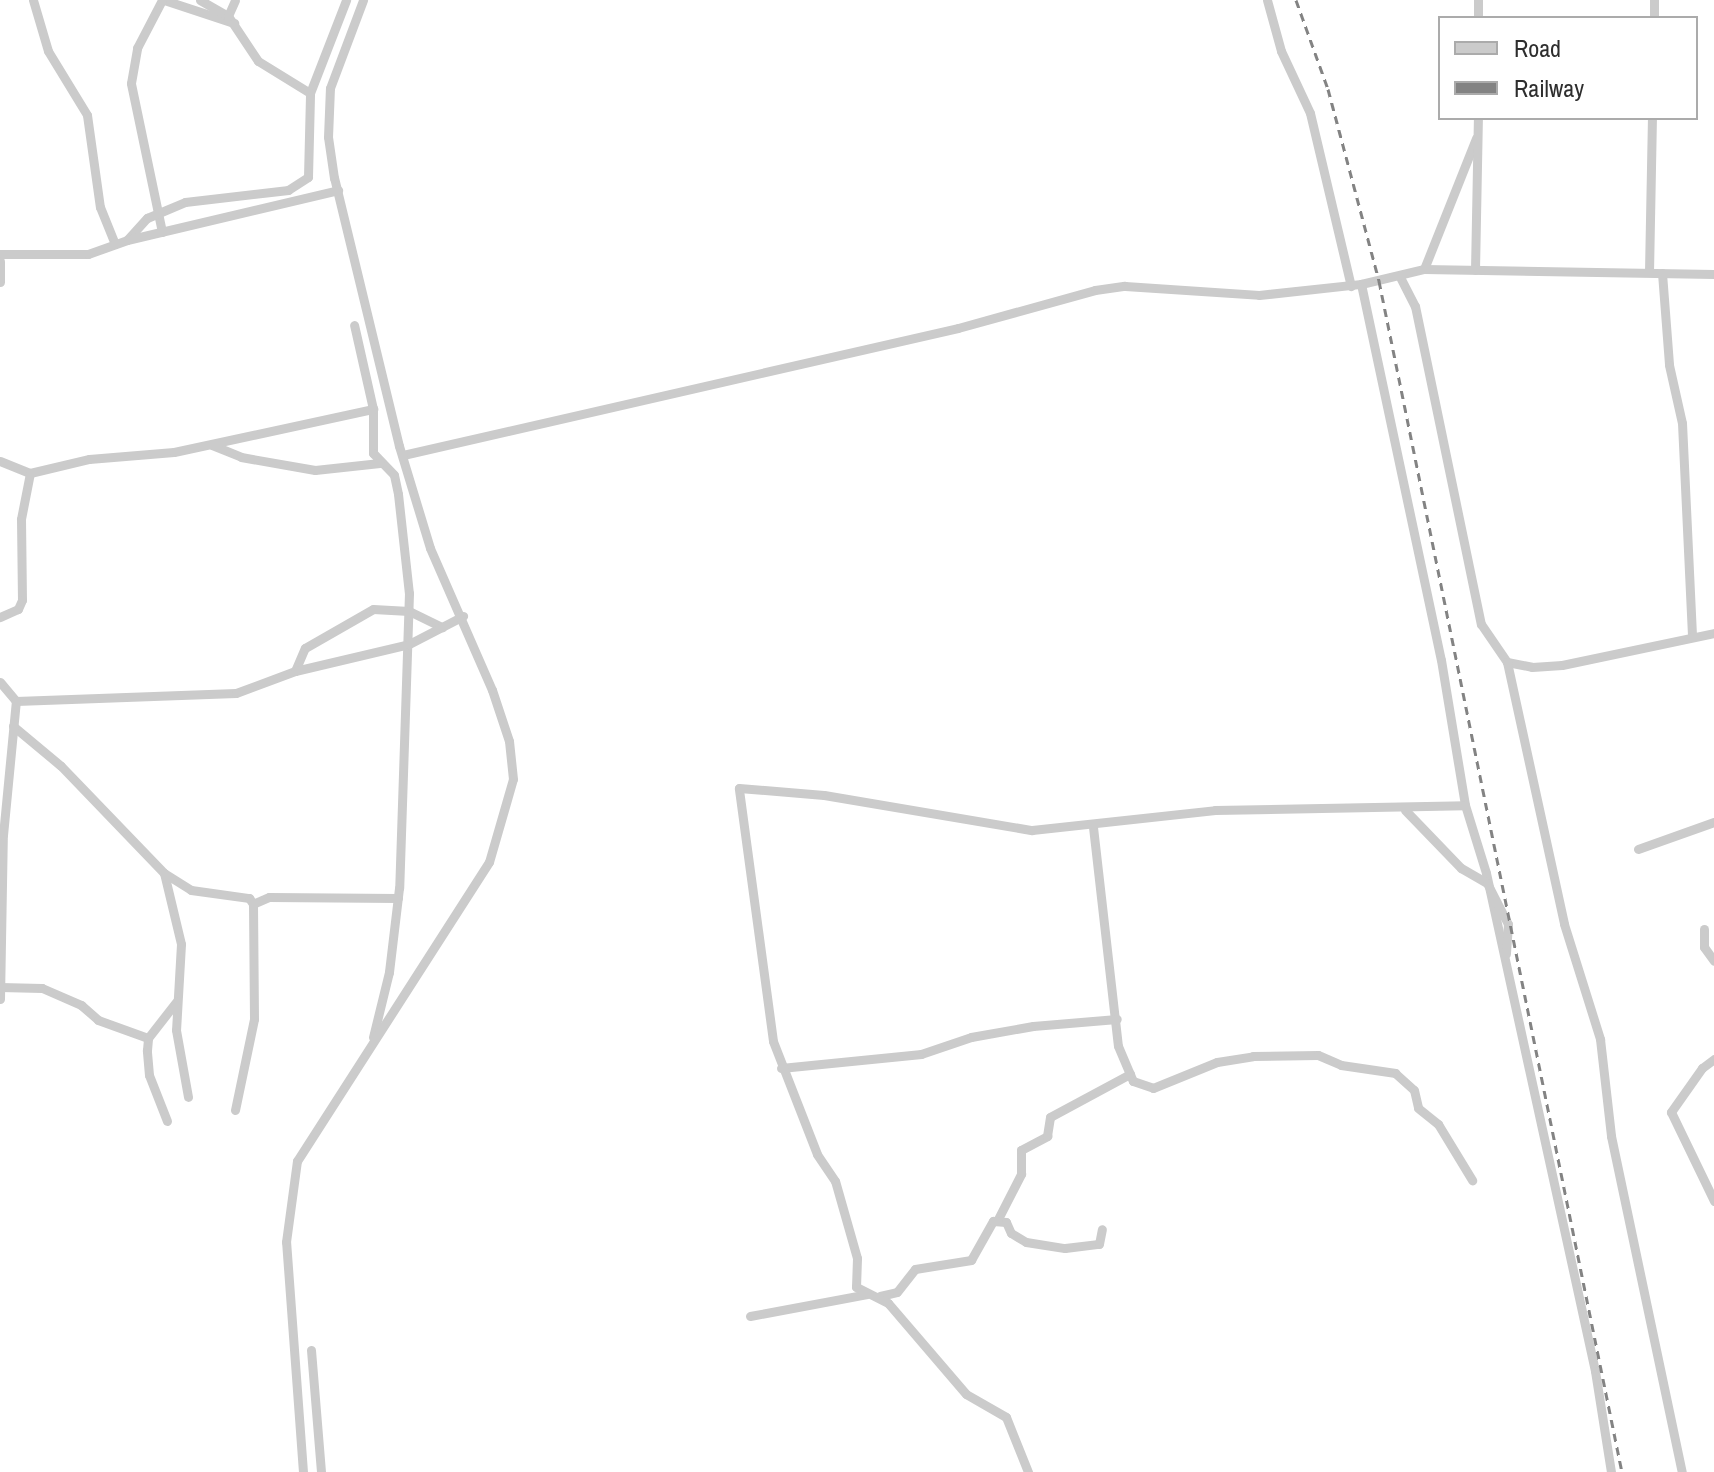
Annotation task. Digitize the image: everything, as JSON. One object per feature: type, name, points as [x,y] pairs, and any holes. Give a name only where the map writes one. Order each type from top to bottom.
[{"type":"street","points":[[33,0],[46,48],[87,115],[100,207],[115,244]]},
{"type":"street","points":[[162,232],[131,83],[137,48],[163,0],[231,19]]},
{"type":"street","points":[[200,0],[231,19],[258,61],[310,93]]},
{"type":"street","points":[[231,19],[235,0]]},
{"type":"street","points":[[127,240],[133,229],[157,214],[208,196],[288,190],[308,177],[310,93],[346,0]]},
{"type":"street","points":[[303,1472],[288,1285],[288,1197],[308,1140],[471,893],[505,822],[513,759],[463,616],[430,548],[403,455],[338,190],[328,137],[330,88],[363,0]]},
{"type":"street","points":[[1267,0],[1281,51],[1310,113],[1356,285],[1441,660],[1465,805],[1487,883],[1595,1371],[1611,1472]]},
{"type":"street","points":[[1475,270],[1478,120]]},
{"type":"street","points":[[1649,272],[1652,120]]},
{"type":"street","points":[[1424,269],[1478,131]]},
{"type":"street","points":[[0,254],[88,254],[127,240],[338,190]]},
{"type":"street","points":[[0,261],[0,282]]},
{"type":"street","points":[[403,455],[958,328],[1095,290],[1125,286],[1259,295],[1356,285],[1424,269],[1714,274]]},
{"type":"street","points":[[1662,273],[1669,365],[1682,423],[1692,637]]},
{"type":"street","points":[[1400,277],[1415,306],[1481,624],[1507,662],[1564,924],[1600,1039],[1611,1136],[1682,1472]]},
{"type":"street","points":[[354,325],[373,409],[373,453],[394,475],[398,494],[409,611],[398,898],[389,972],[372,1044]]},
{"type":"street","points":[[0,461],[30,473],[89,459],[210,445],[373,409]]},
{"type":"street","points":[[210,445],[241,457],[315,470],[380,463]]},
{"type":"street","points":[[0,617],[18,609],[22,600],[21,519],[30,473]]},
{"type":"street","points":[[295,671],[305,648],[373,609],[409,611],[442,627]]},
{"type":"street","points":[[16,701],[236,693],[295,671],[409,644],[463,616]]},
{"type":"street","points":[[1507,662],[1532,667],[1562,665],[1714,633]]},
{"type":"street","points":[[0,682],[16,701],[0,935],[0,999]]},
{"type":"street","points":[[13,726],[61,766],[164,873],[189,889],[249,898],[253,904],[254,1019],[235,1110]]},
{"type":"street","points":[[1028,1472],[1006,1417],[966,1394],[917,1332],[875,1295],[856,1287],[857,1258],[835,1181],[817,1154],[781,1068],[739,788],[824,795],[987,826],[1093,827],[1215,810],[1405,810],[1465,805]]},
{"type":"street","points":[[1405,810],[1461,868],[1487,883]]},
{"type":"street","points":[[1638,849],[1714,822]]},
{"type":"street","points":[[1093,827],[1118,1046],[1130,1074],[1143,1087],[1153,1088],[1217,1062],[1318,1055],[1341,1065],[1395,1073],[1414,1090],[1418,1108],[1438,1124],[1444,1140],[1467,1164],[1472,1180]]},
{"type":"street","points":[[164,873],[181,944],[176,1030],[188,1097]]},
{"type":"street","points":[[172,908],[189,889]]},
{"type":"street","points":[[253,904],[269,897],[398,898]]},
{"type":"street","points":[[1704,929],[1704,947],[1714,961]]},
{"type":"street","points":[[0,987],[42,988],[81,1005],[98,1020],[148,1038]]},
{"type":"street","points":[[148,1038],[163,1025],[180,996]]},
{"type":"street","points":[[781,1068],[921,1054],[971,1037],[1033,1026],[1117,1019]]},
{"type":"street","points":[[148,1038],[149,1075],[167,1121]]},
{"type":"street","points":[[1714,1059],[1702,1068],[1671,1112],[1714,1201]]},
{"type":"street","points":[[750,1316],[897,1292],[915,1269],[971,1260],[989,1223],[998,1219],[1021,1174],[1021,1150],[1047,1136],[1050,1117],[1130,1074]]},
{"type":"street","points":[[998,1219],[1026,1242],[1065,1248],[1099,1244],[1102,1229]]},
{"type":"street","points":[[311,1350],[321,1472]]},
{"type":"railway","points":[[1296,0],[1328,89],[1379,281],[1622,1472]]}]
